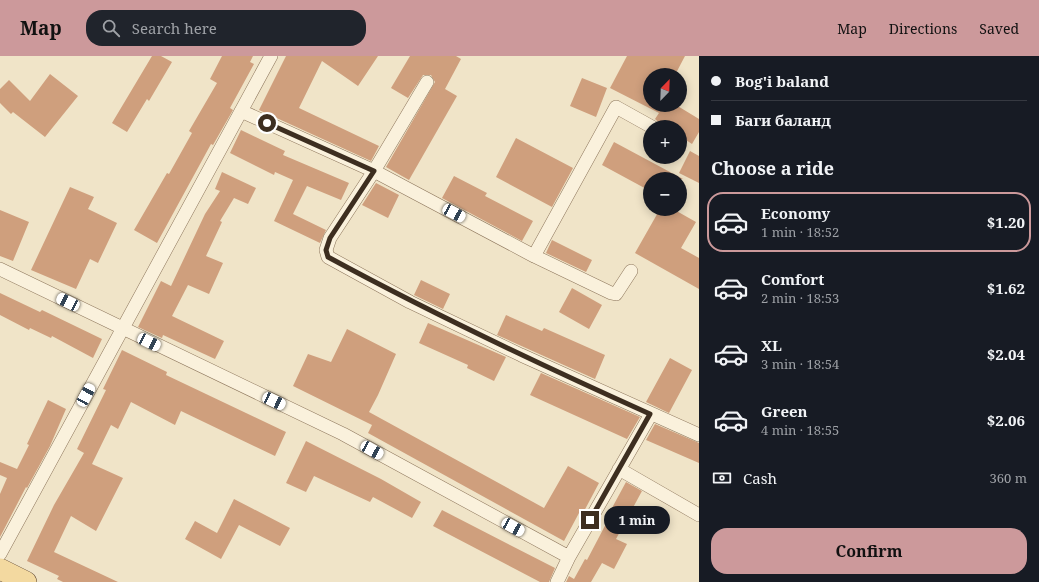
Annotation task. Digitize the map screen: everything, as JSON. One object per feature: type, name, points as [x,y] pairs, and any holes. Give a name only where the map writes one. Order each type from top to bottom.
[{"type":"main road","points":[[0,569],[26,582]]},
{"type":"street","points":[[0,554],[271,56]]},
{"type":"street","points":[[427,82],[374,171],[330,238],[326,250],[328,257],[410,302],[528,359],[650,414],[699,434]]},
{"type":"street","points":[[534,256],[616,107],[643,122]]},
{"type":"street","points":[[241,111],[374,171],[534,256],[611,293],[616,294],[619,292],[631,271]]},
{"type":"street","points":[[0,269],[343,434],[569,557]]},
{"type":"street","points":[[557,582],[569,557],[650,414]]},
{"type":"street","points":[[619,469],[699,515]]},
{"type":"building","points":[[152,56],[161,56],[172,62],[149,101],[147,99],[127,132],[112,123]]},
{"type":"building","points":[[222,56],[253,56],[250,62],[254,64],[230,108],[233,110],[213,145],[211,144],[157,243],[134,230],[167,173],[169,174],[192,133],[189,131],[217,83],[210,79]]},
{"type":"building","points":[[286,56],[378,56],[358,86],[322,61],[299,108],[379,146],[371,161],[259,110]]},
{"type":"building","points":[[410,56],[456,56],[461,59],[445,89],[457,96],[409,180],[386,167],[435,82],[431,75],[423,75],[408,98],[391,88]]},
{"type":"building","points":[[627,56],[685,56],[679,68],[643,68],[643,105],[610,88]]},
{"type":"building","points":[[50,74],[78,96],[45,137],[13,112],[11,114],[0,103],[0,89],[9,80],[30,101]]},
{"type":"building","points":[[582,78],[607,88],[596,117],[570,106]]},
{"type":"building","points":[[657,112],[687,112],[699,119],[699,132],[692,144],[687,141],[687,120],[656,120],[655,119],[659,113]]},
{"type":"building","points":[[241,130],[285,151],[283,155],[349,183],[341,200],[307,186],[293,214],[326,230],[320,243],[274,221],[293,180],[275,172],[274,175],[230,153]]},
{"type":"building","points":[[516,138],[573,168],[552,207],[496,177]]},
{"type":"building","points":[[614,142],[643,158],[643,164],[655,164],[670,172],[643,172],[643,187],[602,165]]},
{"type":"building","points":[[690,151],[699,156],[699,183],[687,177],[687,172],[680,172],[684,164],[687,164],[687,157]]},
{"type":"building","points":[[222,172],[256,188],[248,204],[234,198],[220,221],[222,222],[206,256],[223,263],[209,294],[188,285],[172,316],[224,341],[215,359],[163,335],[162,338],[138,327],[161,281],[171,286],[205,214],[220,191],[215,189]]},
{"type":"building","points":[[454,176],[487,193],[485,196],[533,221],[522,241],[442,198]]},
{"type":"building","points":[[376,183],[399,195],[388,218],[362,205]]},
{"type":"building","points":[[70,187],[94,197],[88,209],[117,223],[98,263],[90,259],[76,289],[31,270]]},
{"type":"building","points":[[0,210],[29,222],[13,261],[0,256]]},
{"type":"building","points":[[656,216],[685,216],[696,222],[681,248],[699,258],[699,289],[635,253]]},
{"type":"building","points":[[552,240],[592,260],[586,272],[546,253]]},
{"type":"building","points":[[421,280],[450,294],[443,309],[414,295]]},
{"type":"building","points":[[572,288],[602,305],[589,329],[559,312]]},
{"type":"building","points":[[0,293],[40,312],[42,310],[102,339],[93,358],[52,336],[51,338],[30,328],[29,330],[0,315]]},
{"type":"building","points":[[506,315],[542,331],[544,328],[605,355],[595,379],[497,335]]},
{"type":"building","points":[[428,323],[506,357],[494,381],[467,368],[468,365],[419,343]]},
{"type":"building","points":[[347,329],[396,354],[369,412],[544,508],[568,466],[599,483],[582,515],[579,513],[564,541],[368,433],[372,425],[293,386],[308,354],[331,362]]},
{"type":"building","points":[[122,350],[167,372],[166,375],[286,432],[275,456],[181,411],[175,425],[131,402],[118,429],[111,425],[92,464],[123,478],[96,531],[71,516],[54,552],[118,582],[63,582],[57,579],[59,576],[27,561],[54,505],[84,453],[77,449],[106,390],[103,389]]},
{"type":"building","points":[[670,358],[692,370],[669,413],[646,402]]},
{"type":"building","points":[[541,373],[640,417],[627,439],[530,395]]},
{"type":"building","points":[[48,400],[66,409],[50,446],[27,488],[26,487],[0,537],[0,494],[7,478],[0,475],[0,462],[17,469]]},
{"type":"building","points":[[655,424],[699,443],[699,463],[646,440]]},
{"type":"building","points":[[306,441],[381,479],[421,502],[412,518],[373,497],[370,502],[314,476],[306,492],[286,483]]},
{"type":"building","points":[[626,482],[642,491],[616,539],[627,544],[614,569],[602,563],[591,582],[566,582],[569,576],[574,579],[585,559],[587,560],[608,520],[606,519]]},
{"type":"building","points":[[234,499],[290,528],[280,546],[239,525],[221,559],[185,539],[195,521],[217,533]]},
{"type":"building","points":[[442,510],[555,568],[549,582],[540,582],[433,526]]},
{"type":"route","points":[[267,123],[374,171],[330,238],[326,250],[328,257],[410,302],[521,356],[650,414],[590,520]]}]
